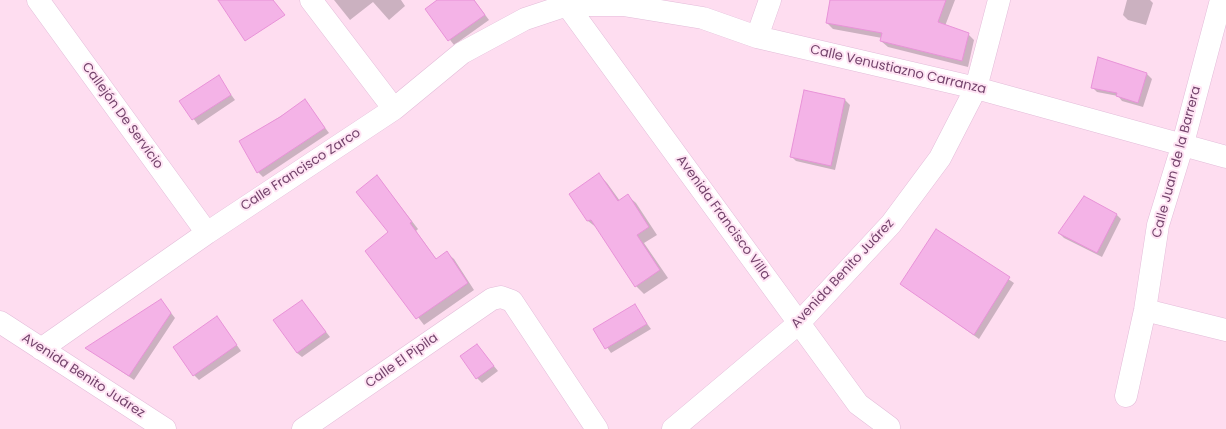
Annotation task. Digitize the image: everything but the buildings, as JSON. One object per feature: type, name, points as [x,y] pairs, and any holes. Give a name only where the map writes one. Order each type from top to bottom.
[{"type":"street","name":"Callejón De Servicio","points":[[38,0],[207,233]]},
{"type":"street","points":[[311,0],[394,109]]},
{"type":"street","points":[[756,37],[770,0]]},
{"type":"street","name":"Avenida Benito Juárez","points":[[673,429],[799,322],[891,224],[940,158],[976,88],[999,0]]},
{"type":"street","name":"Calle Juan de la Barrera","points":[[1126,396],[1145,310],[1158,224],[1182,146],[1221,0]]},
{"type":"street","name":"Calle Francisco Zarco","points":[[41,349],[207,233],[394,109],[462,53],[525,19],[566,3]]},
{"type":"street","name":"Calle Venustiazno Carranza","points":[[566,3],[623,4],[703,18],[756,37],[976,88],[1226,157]]},
{"type":"street","name":"Avenida Francisco Villa","points":[[566,3],[858,404],[889,427]]},
{"type":"street","name":"Calle El Pipila","points":[[303,429],[492,299],[501,297],[512,301],[596,429]]},
{"type":"street","points":[[1145,310],[1226,330]]},
{"type":"street","name":"Avenida Benito Juárez","points":[[0,322],[166,429]]}]
